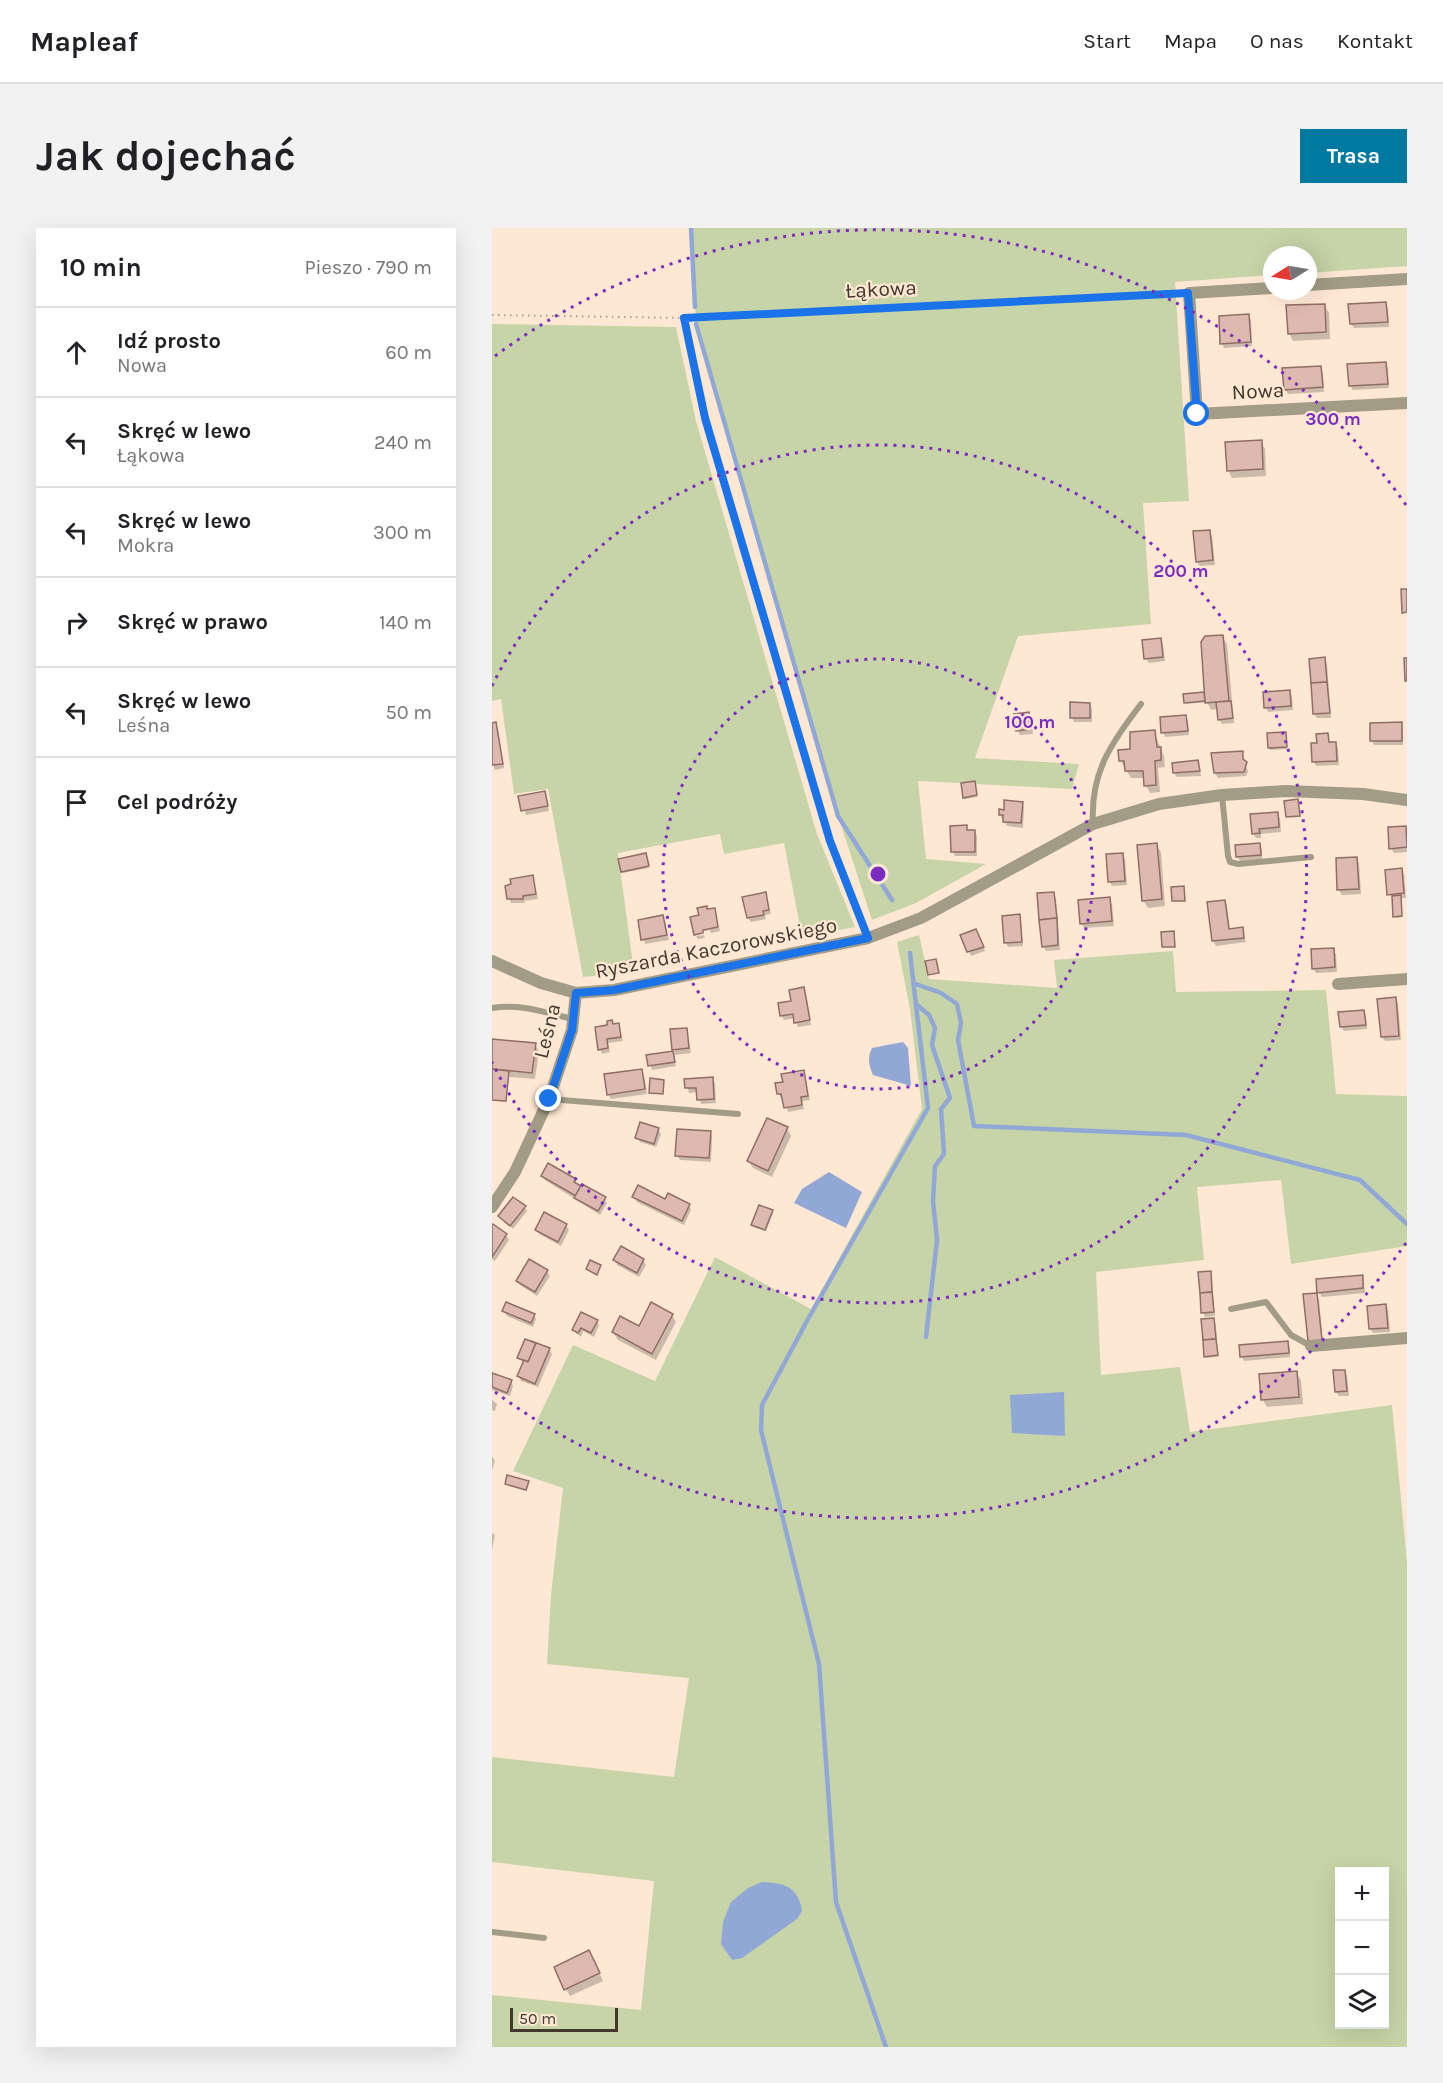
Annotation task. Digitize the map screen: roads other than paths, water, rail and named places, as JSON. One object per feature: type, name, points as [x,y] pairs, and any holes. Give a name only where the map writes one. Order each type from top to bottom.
[{"type":"street","points":[[1317,284],[1407,279]]},
{"type":"street","name":"Nowa","points":[[1263,289],[1188,293],[1197,414],[1407,403]]},
{"type":"street","name":"Ryszarda Kaczorowskiego","points":[[492,961],[541,984],[576,993],[614,990],[868,938],[921,918],[1093,824],[1159,804],[1222,795],[1286,791],[1325,791],[1407,800]]},
{"type":"street","points":[[1338,984],[1407,979]]},
{"type":"street","name":"Leśna","points":[[492,1207],[515,1172],[549,1099],[572,1030],[576,993]]},
{"type":"street","points":[[1311,1346],[1407,1338]]},
{"type":"lane","points":[[1093,824],[1092,802],[1107,752],[1141,704]]},
{"type":"lane","points":[[1222,795],[1230,862],[1238,864],[1311,857]]},
{"type":"lane","points":[[492,1008],[521,1007],[573,1019]]},
{"type":"lane","points":[[549,1099],[738,1114]]},
{"type":"lane","points":[[1231,1309],[1266,1302],[1291,1335],[1311,1346]]},
{"type":"lane","points":[[492,1932],[544,1938]]},
{"type":"water","points":[[903,1042],[908,1048],[911,1086],[873,1075],[870,1065],[869,1055],[872,1048]]},
{"type":"water","points":[[829,1172],[862,1192],[846,1228],[794,1203],[802,1189]]},
{"type":"water","points":[[1064,1392],[1065,1436],[1012,1433],[1010,1395]]},
{"type":"water","points":[[762,1882],[777,1883],[789,1888],[797,1896],[802,1911],[797,1919],[742,1958],[732,1960],[721,1944],[723,1922],[731,1902],[748,1888]]},
{"type":"waterway","points":[[691,228],[695,307]]},
{"type":"waterway","points":[[696,324],[838,816],[892,900]]},
{"type":"waterway","points":[[886,2047],[836,1902],[819,1664],[761,1430],[762,1405],[808,1319],[928,1108],[910,953]]},
{"type":"waterway","points":[[913,983],[941,993],[957,1004],[961,1023],[958,1040],[974,1126],[1186,1135],[1360,1180],[1407,1224]]},
{"type":"waterway","points":[[916,1004],[929,1015],[935,1028],[932,1045],[950,1098],[941,1109],[944,1154],[935,1166],[933,1201],[937,1240],[926,1337]]}]
